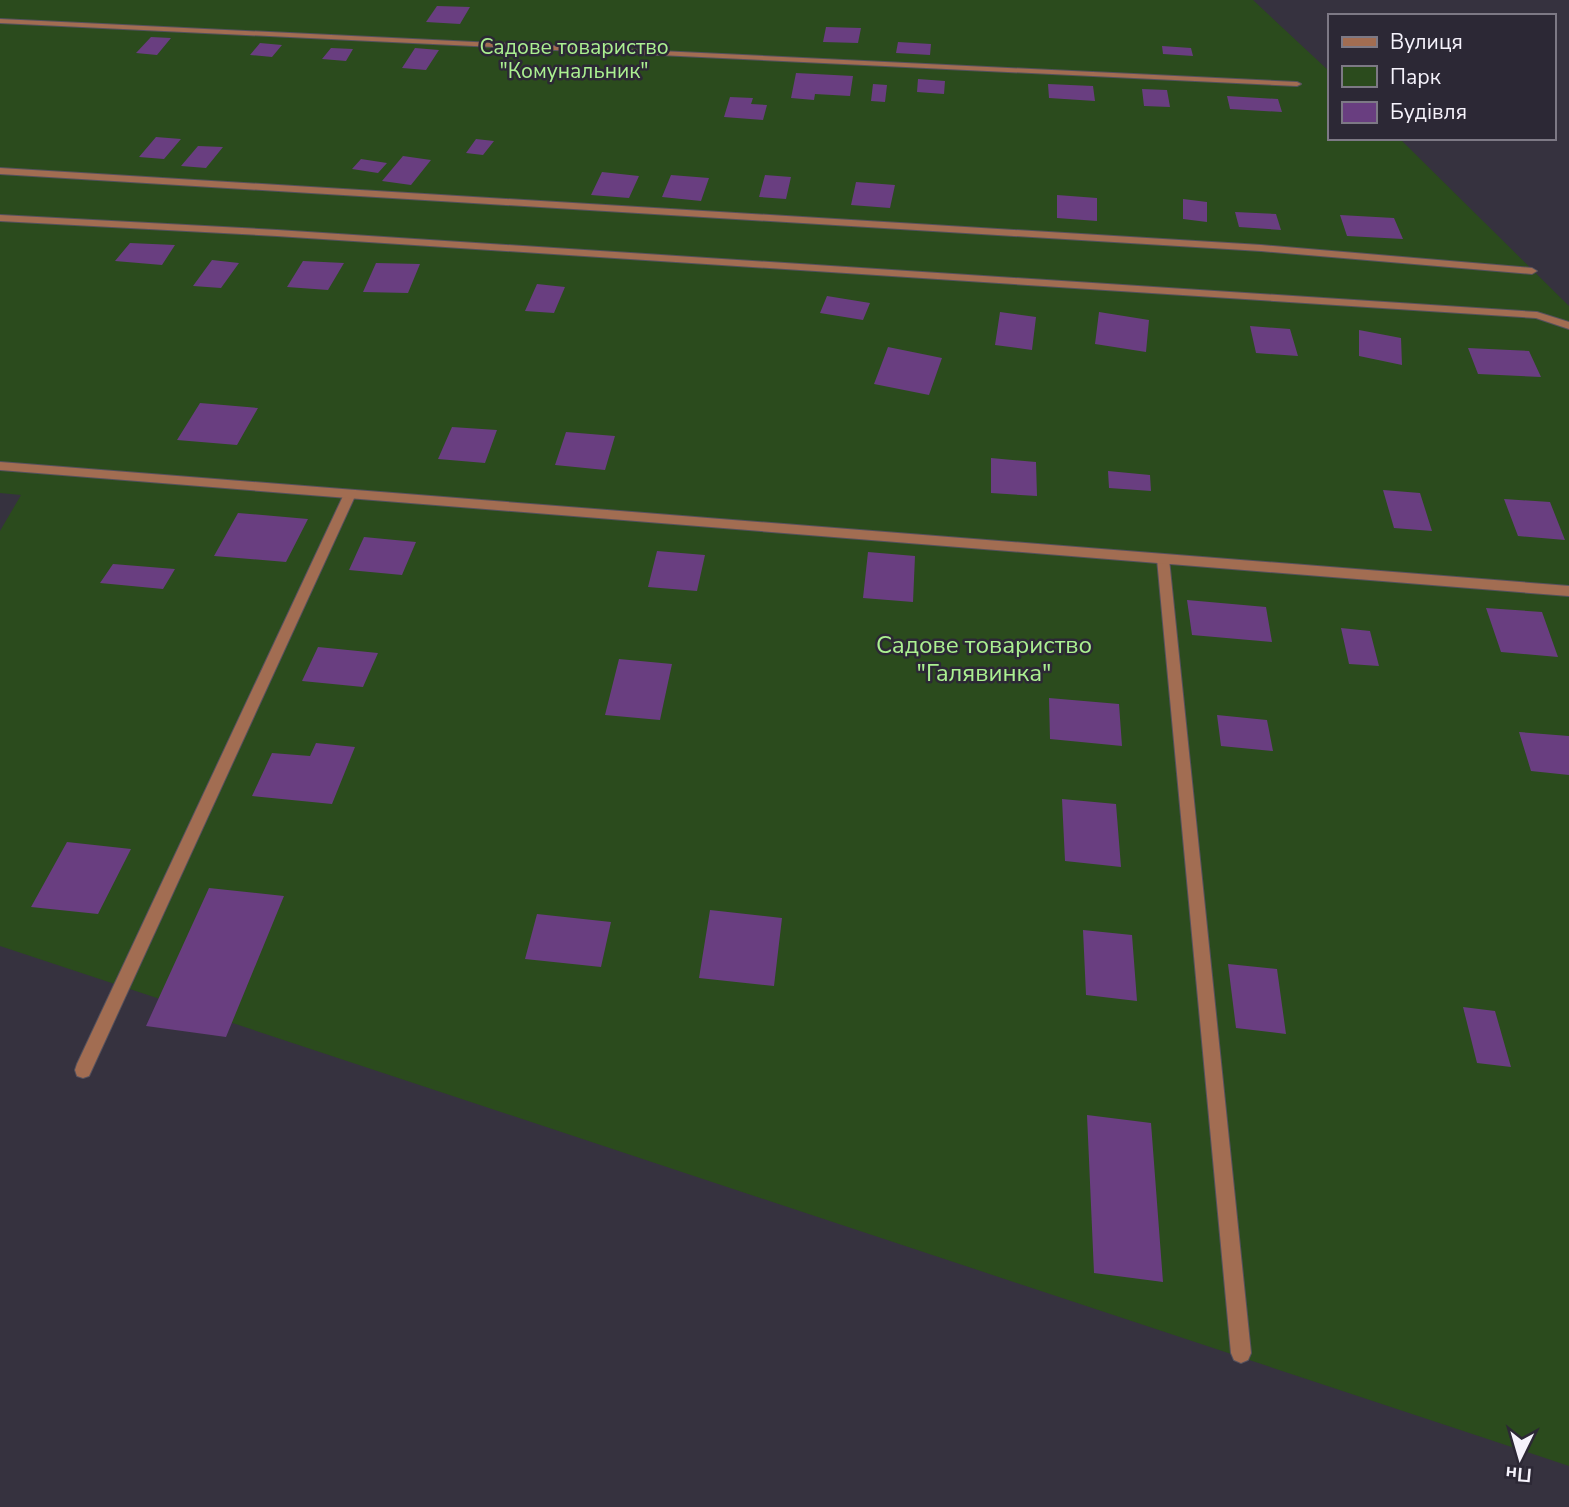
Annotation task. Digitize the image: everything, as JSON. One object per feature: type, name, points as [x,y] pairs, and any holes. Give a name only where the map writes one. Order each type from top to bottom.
[{"type":"street","points":[[0,21],[1297,84]]},
{"type":"street","points":[[0,171],[1261,248],[1532,271]]},
{"type":"street","points":[[0,218],[277,233],[1537,315],[1569,326]]},
{"type":"street","points":[[0,466],[1569,591]]},
{"type":"street","points":[[83,1070],[349,494]]},
{"type":"street","points":[[1163,559],[1241,1353]]},
{"type":"green space","name":"Садове товариство \"Галявинка\"","points":[[0,0],[1253,0],[1328,70],[1328,140],[1401,140],[1569,306],[1569,1466],[0,946],[0,531],[21,495],[0,493]]},
{"type":"building","points":[[437,6],[470,7],[460,24],[426,22]]},
{"type":"building","points":[[826,27],[861,28],[858,43],[823,42]]},
{"type":"building","points":[[151,37],[171,38],[157,55],[136,53]]},
{"type":"building","points":[[898,42],[931,44],[930,55],[896,53]]},
{"type":"building","points":[[260,43],[282,45],[272,57],[250,55]]},
{"type":"building","points":[[1162,46],[1191,48],[1193,56],[1163,54]]},
{"type":"building","points":[[331,48],[353,49],[346,61],[322,59]]},
{"type":"building","points":[[415,48],[439,50],[426,70],[402,68]]},
{"type":"building","points":[[796,73],[853,76],[850,96],[815,94],[814,100],[791,98]]},
{"type":"building","points":[[918,79],[945,81],[944,94],[917,92]]},
{"type":"building","points":[[873,84],[887,85],[885,102],[871,101]]},
{"type":"building","points":[[1048,84],[1093,86],[1095,101],[1049,98]]},
{"type":"building","points":[[1142,89],[1167,90],[1170,107],[1144,106]]},
{"type":"building","points":[[1227,96],[1278,99],[1282,112],[1230,109]]},
{"type":"building","points":[[730,97],[753,98],[751,104],[767,105],[763,120],[724,117]]},
{"type":"building","points":[[156,137],[181,139],[164,159],[139,157]]},
{"type":"building","points":[[476,139],[494,141],[483,155],[466,153]]},
{"type":"building","points":[[198,146],[223,147],[206,168],[181,166]]},
{"type":"building","points":[[403,156],[431,160],[411,185],[382,181]]},
{"type":"building","points":[[361,159],[387,163],[378,173],[352,169]]},
{"type":"building","points":[[602,172],[639,176],[629,198],[591,195]]},
{"type":"building","points":[[671,175],[709,178],[701,201],[662,197]]},
{"type":"building","points":[[765,175],[791,177],[786,199],[759,197]]},
{"type":"building","points":[[856,182],[895,185],[890,208],[851,205]]},
{"type":"building","points":[[1057,195],[1097,198],[1097,221],[1057,218]]},
{"type":"building","points":[[1183,199],[1207,202],[1207,222],[1183,219]]},
{"type":"building","points":[[1235,212],[1276,214],[1281,230],[1239,227]]},
{"type":"building","points":[[1340,215],[1394,218],[1403,239],[1347,236]]},
{"type":"building","points":[[130,243],[175,245],[162,265],[115,261]]},
{"type":"building","points":[[212,260],[239,263],[221,288],[193,286]]},
{"type":"building","points":[[303,261],[344,263],[328,290],[287,287]]},
{"type":"building","points":[[376,263],[420,264],[408,293],[363,292]]},
{"type":"building","points":[[537,284],[565,287],[554,313],[525,311]]},
{"type":"building","points":[[827,296],[870,303],[863,320],[820,313]]},
{"type":"building","points":[[1000,312],[1036,317],[1032,350],[995,345]]},
{"type":"building","points":[[1099,312],[1149,320],[1146,352],[1095,344]]},
{"type":"building","points":[[1250,326],[1290,329],[1298,356],[1256,353]]},
{"type":"building","points":[[1359,330],[1401,338],[1402,365],[1359,356]]},
{"type":"building","points":[[888,347],[942,358],[929,395],[874,384]]},
{"type":"building","points":[[1468,348],[1529,351],[1541,377],[1478,374]]},
{"type":"building","points":[[200,403],[258,408],[237,445],[177,440]]},
{"type":"building","points":[[452,427],[497,430],[485,463],[438,459]]},
{"type":"building","points":[[566,432],[615,436],[605,470],[555,465]]},
{"type":"building","points":[[991,458],[1036,462],[1037,496],[991,493]]},
{"type":"building","points":[[1108,471],[1150,475],[1151,491],[1109,488]]},
{"type":"building","points":[[1383,490],[1420,493],[1432,531],[1394,528]]},
{"type":"building","points":[[1504,499],[1550,502],[1565,540],[1518,536]]},
{"type":"building","points":[[238,513],[308,519],[286,562],[214,556]]},
{"type":"building","points":[[364,537],[416,542],[402,575],[349,570]]},
{"type":"building","points":[[657,551],[705,555],[697,591],[648,587]]},
{"type":"building","points":[[868,552],[915,556],[913,602],[863,598]]},
{"type":"building","points":[[113,564],[175,569],[163,589],[100,583]]},
{"type":"building","points":[[1187,600],[1266,607],[1272,642],[1192,635]]},
{"type":"building","points":[[1486,608],[1542,612],[1558,657],[1501,652]]},
{"type":"building","points":[[1341,628],[1370,631],[1379,666],[1349,664]]},
{"type":"building","points":[[318,647],[378,653],[363,687],[302,681]]},
{"type":"building","points":[[619,659],[672,664],[660,720],[605,715]]},
{"type":"building","points":[[1049,698],[1119,704],[1122,746],[1050,739]]},
{"type":"building","points":[[1217,715],[1267,720],[1273,751],[1221,746]]},
{"type":"building","points":[[1519,732],[1569,736],[1569,775],[1531,771]]},
{"type":"building","points":[[316,743],[355,747],[332,804],[252,796],[272,753],[310,756]]},
{"type":"building","points":[[1062,799],[1116,804],[1121,867],[1065,861]]},
{"type":"building","points":[[67,842],[131,849],[98,914],[31,907]]},
{"type":"building","points":[[209,888],[284,896],[226,1037],[146,1026]]},
{"type":"building","points":[[710,910],[782,918],[774,986],[699,978]]},
{"type":"building","points":[[537,914],[611,922],[601,967],[525,959]]},
{"type":"building","points":[[1083,930],[1132,935],[1137,1001],[1086,995]]},
{"type":"building","points":[[1228,964],[1277,969],[1286,1034],[1236,1028]]},
{"type":"building","points":[[1463,1007],[1495,1011],[1511,1067],[1477,1063]]},
{"type":"building","points":[[1087,1115],[1151,1123],[1163,1282],[1094,1273]]},
{"type":"park label","name":"Садове товариство \"Комунальник\"","points":[[574,59]]}]
